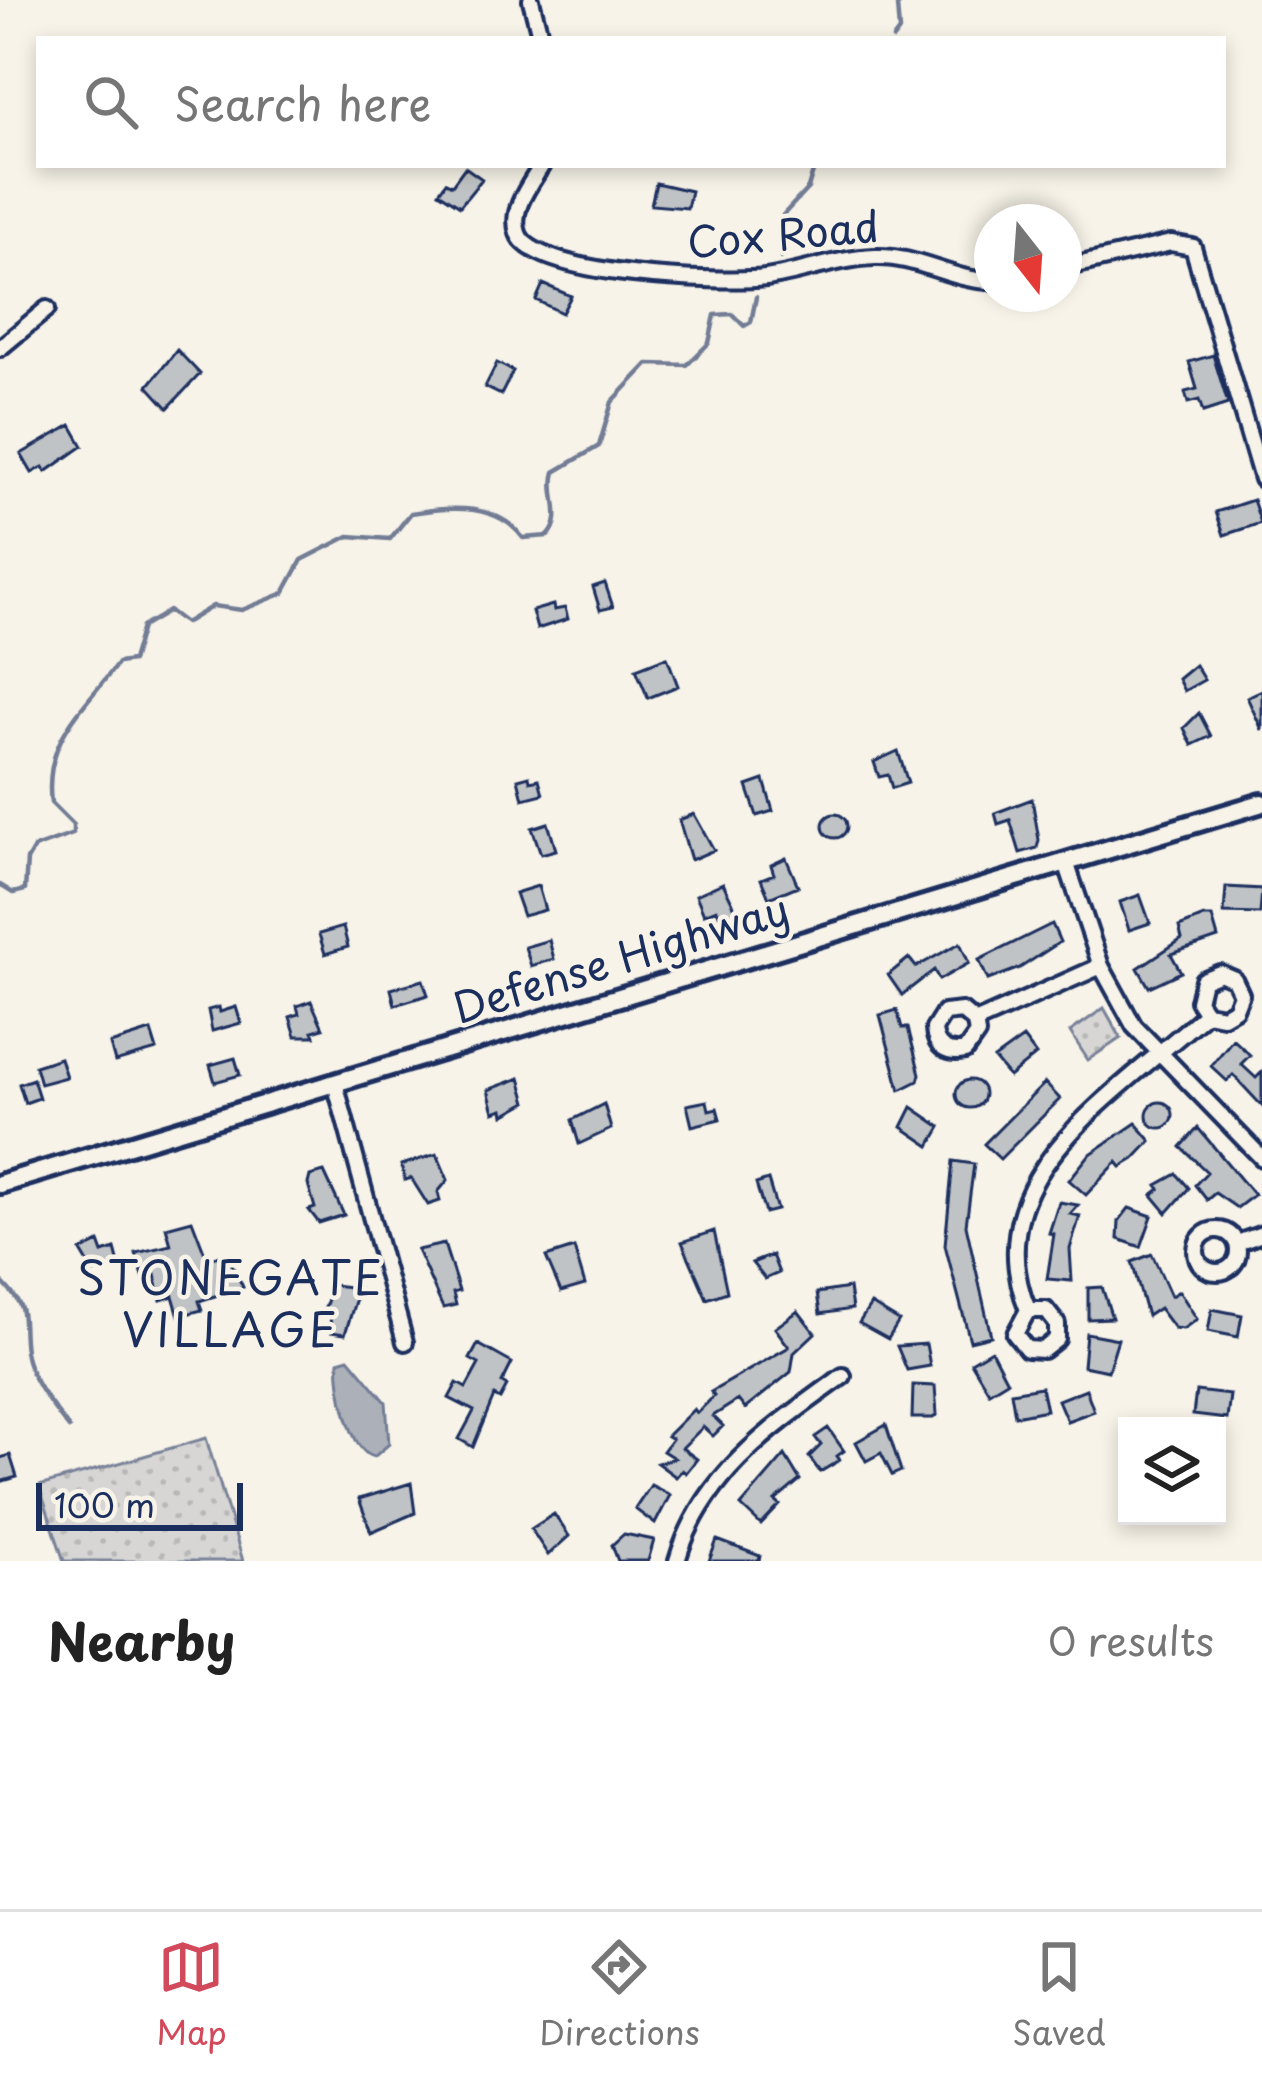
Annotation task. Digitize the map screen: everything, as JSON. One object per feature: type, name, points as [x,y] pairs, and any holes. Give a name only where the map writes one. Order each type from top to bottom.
[{"type":"main road","name":"Defense Highway","points":[[0,1184],[1262,803]]},
{"type":"street","points":[[531,0],[540,36]]},
{"type":"street","name":"Cox Road","points":[[540,168],[521,201],[517,229],[530,250],[556,259],[682,279],[742,280],[879,256],[974,277]]},
{"type":"street","points":[[1082,264],[1171,243],[1192,248],[1262,478]]},
{"type":"street","points":[[0,348],[47,309]]},
{"type":"street","points":[[1066,862],[1101,966],[1134,1026],[1159,1057],[1262,1158]]},
{"type":"street","points":[[975,1022],[1101,966]]},
{"type":"street","points":[[1028,1310],[1014,1247],[1030,1184],[1065,1139],[1206,1013]]},
{"type":"street","points":[[335,1083],[405,1342]]},
{"type":"street","points":[[1237,1243],[1262,1234]]},
{"type":"street","points":[[677,1561],[695,1516],[727,1470],[769,1430],[843,1376]]},
{"type":"shaded area","points":[[1104,1008],[1121,1038],[1088,1060],[1070,1032]]},
{"type":"shaded area","points":[[349,1358],[386,1402],[389,1444],[374,1457],[358,1443],[342,1400],[339,1361]]},
{"type":"shaded area","points":[[206,1438],[243,1561],[64,1561],[39,1486]]},
{"type":"building","points":[[464,168],[482,179],[460,206],[439,192],[446,182],[452,185]]},
{"type":"building","points":[[656,183],[691,191],[687,208],[651,205]]},
{"type":"building","points":[[543,284],[571,296],[562,313],[536,300]]},
{"type":"building","points":[[177,350],[200,374],[168,408],[148,386]]},
{"type":"building","points":[[1213,355],[1228,404],[1203,412],[1199,400],[1188,403],[1185,392],[1197,389],[1189,362]]},
{"type":"building","points":[[497,363],[513,371],[501,395],[485,387]]},
{"type":"building","points":[[71,425],[83,446],[46,472],[43,467],[32,473],[21,454]]},
{"type":"building","points":[[1253,500],[1261,523],[1224,535],[1216,512]]},
{"type":"building","points":[[605,583],[613,607],[600,610],[593,587]]},
{"type":"building","points":[[553,605],[554,610],[565,608],[568,619],[537,629],[532,611]]},
{"type":"building","points":[[667,657],[678,686],[648,698],[636,669]]},
{"type":"building","points":[[1195,665],[1204,680],[1184,691],[1178,679]]},
{"type":"building","points":[[1262,690],[1262,730],[1247,697]]},
{"type":"building","points":[[1199,713],[1211,736],[1192,745],[1184,728]]},
{"type":"building","points":[[898,751],[908,783],[892,788],[888,775],[879,777],[874,762]]},
{"type":"building","points":[[529,776],[530,781],[539,779],[543,794],[523,799],[518,779]]},
{"type":"building","points":[[764,780],[773,811],[757,816],[747,786]]},
{"type":"building","points":[[1032,799],[1039,840],[1037,848],[1020,853],[1010,820],[998,824],[995,813]]},
{"type":"building","points":[[694,814],[714,850],[691,860],[679,820]]},
{"type":"building","points":[[835,814],[844,817],[844,835],[835,838],[826,835],[823,826],[826,817]]},
{"type":"building","points":[[548,823],[556,850],[541,854],[532,828]]},
{"type":"building","points":[[786,858],[798,886],[769,898],[761,879],[774,874],[771,865]]},
{"type":"building","points":[[723,883],[737,912],[721,920],[717,909],[704,914],[696,895]]},
{"type":"building","points":[[538,886],[545,910],[523,916],[515,893]]},
{"type":"building","points":[[1226,887],[1262,889],[1260,914],[1224,913]]},
{"type":"building","points":[[1140,895],[1150,923],[1129,930],[1120,902]]},
{"type":"building","points":[[1212,917],[1218,938],[1171,954],[1181,972],[1149,987],[1138,968],[1182,939],[1179,927]]},
{"type":"building","points":[[1052,924],[1060,942],[1020,968],[988,980],[979,960]]},
{"type":"building","points":[[343,927],[348,947],[325,954],[319,934]]},
{"type":"building","points":[[549,940],[554,959],[531,966],[525,947]]},
{"type":"building","points":[[960,943],[969,963],[939,980],[934,970],[902,995],[888,975],[909,958],[916,967]]},
{"type":"building","points":[[423,980],[428,995],[395,1005],[391,989]]},
{"type":"building","points":[[311,1001],[323,1028],[313,1031],[315,1036],[296,1036],[290,1017],[299,1014],[297,1006]]},
{"type":"building","points":[[219,1007],[220,1012],[236,1007],[241,1023],[212,1031],[208,1010]]},
{"type":"building","points":[[897,1010],[902,1028],[908,1028],[920,1074],[918,1081],[900,1090],[880,1015]]},
{"type":"building","points":[[151,1031],[157,1050],[115,1062],[110,1044]]},
{"type":"building","points":[[1023,1038],[1036,1055],[1009,1077],[994,1059]]},
{"type":"building","points":[[1233,1039],[1250,1055],[1241,1064],[1256,1078],[1262,1072],[1262,1106],[1233,1075],[1227,1081],[1211,1066]]},
{"type":"building","points":[[60,1058],[66,1077],[40,1084],[35,1066]]},
{"type":"building","points":[[235,1058],[240,1075],[215,1082],[210,1065]]},
{"type":"building","points":[[520,1078],[527,1102],[504,1115],[503,1109],[494,1112],[488,1090]]},
{"type":"building","points":[[33,1079],[39,1098],[25,1103],[19,1084]]},
{"type":"building","points":[[970,1080],[980,1084],[984,1094],[980,1104],[970,1108],[960,1104],[956,1094],[960,1084]]},
{"type":"building","points":[[1045,1083],[1060,1099],[1000,1159],[984,1144]]},
{"type":"building","points":[[707,1101],[709,1110],[717,1108],[720,1119],[692,1126],[687,1105]]},
{"type":"building","points":[[1160,1102],[1173,1115],[1160,1128],[1147,1115]]},
{"type":"building","points":[[604,1104],[611,1129],[579,1144],[572,1120]]},
{"type":"building","points":[[912,1107],[941,1127],[930,1146],[902,1127]]},
{"type":"building","points":[[1136,1123],[1151,1141],[1134,1159],[1121,1167],[1117,1162],[1086,1195],[1069,1180],[1089,1155]]},
{"type":"building","points":[[1198,1128],[1254,1195],[1237,1208],[1215,1193],[1207,1200],[1195,1185],[1207,1172],[1181,1147]]},
{"type":"building","points":[[437,1154],[448,1180],[438,1192],[440,1201],[428,1205],[411,1178],[405,1180],[401,1165]]},
{"type":"building","points":[[953,1161],[974,1164],[966,1225],[991,1336],[970,1341],[945,1245]]},
{"type":"building","points":[[324,1172],[344,1215],[319,1223],[309,1210],[315,1208],[308,1184],[310,1176]]},
{"type":"building","points":[[1177,1174],[1189,1188],[1167,1213],[1152,1195],[1160,1189],[1157,1185]]},
{"type":"building","points":[[768,1180],[777,1210],[765,1213],[756,1184]]},
{"type":"building","points":[[1059,1202],[1078,1205],[1070,1214],[1080,1216],[1070,1249],[1072,1281],[1047,1279],[1054,1234],[1049,1233]]},
{"type":"building","points":[[1129,1208],[1152,1216],[1141,1247],[1118,1239],[1119,1221]]},
{"type":"building","points":[[192,1220],[207,1259],[227,1254],[243,1287],[199,1301],[202,1310],[179,1316],[173,1296],[161,1300],[155,1275],[144,1279],[136,1253],[171,1245],[166,1227]]},
{"type":"building","points":[[714,1231],[727,1292],[707,1299],[682,1242]]},
{"type":"building","points":[[99,1242],[103,1253],[115,1249],[119,1264],[94,1273],[81,1251]]},
{"type":"building","points":[[444,1244],[459,1291],[453,1293],[456,1305],[443,1308],[417,1250]]},
{"type":"building","points":[[574,1248],[585,1285],[561,1292],[546,1257]]},
{"type":"building","points":[[1152,1254],[1171,1296],[1179,1291],[1197,1319],[1183,1329],[1174,1328],[1159,1308],[1147,1316],[1132,1262]]},
{"type":"building","points":[[772,1255],[779,1273],[765,1279],[752,1263]]},
{"type":"building","points":[[333,1285],[359,1288],[345,1334],[331,1332],[330,1314],[323,1313]]},
{"type":"building","points":[[1102,1287],[1112,1318],[1088,1319],[1088,1288]]},
{"type":"building","points":[[849,1288],[852,1309],[820,1314],[817,1293]]},
{"type":"building","points":[[871,1304],[899,1321],[888,1339],[859,1323]]},
{"type":"building","points":[[1212,1309],[1242,1315],[1238,1337],[1208,1331]]},
{"type":"building","points":[[798,1311],[815,1333],[794,1353],[791,1372],[745,1409],[738,1400],[713,1416],[723,1426],[713,1436],[703,1427],[682,1448],[697,1459],[686,1473],[682,1470],[676,1477],[657,1463],[674,1458],[663,1451],[672,1439],[667,1436],[714,1396],[711,1392],[789,1347],[775,1328]]},
{"type":"building","points":[[1086,1333],[1118,1339],[1108,1371],[1083,1366]]},
{"type":"building","points":[[478,1344],[512,1363],[502,1383],[507,1386],[500,1399],[494,1396],[473,1447],[459,1439],[474,1411],[449,1398],[457,1383],[466,1388],[479,1364],[470,1359]]},
{"type":"building","points":[[926,1344],[930,1366],[907,1370],[897,1346]]},
{"type":"building","points":[[991,1350],[1007,1381],[989,1392],[971,1362]]},
{"type":"building","points":[[913,1385],[935,1386],[937,1415],[933,1418],[912,1418]]},
{"type":"building","points":[[1041,1387],[1046,1410],[1015,1416],[1011,1392]]},
{"type":"building","points":[[1086,1389],[1094,1411],[1067,1421],[1058,1400]]},
{"type":"building","points":[[1196,1391],[1230,1395],[1227,1419],[1193,1415]]},
{"type":"building","points":[[886,1425],[901,1471],[892,1475],[881,1453],[866,1461],[856,1442]]},
{"type":"building","points":[[828,1428],[844,1451],[837,1456],[840,1460],[820,1472],[809,1457],[821,1445],[815,1437]]},
{"type":"building","points":[[10,1455],[17,1477],[0,1482],[0,1458]]},
{"type":"building","points":[[785,1455],[800,1480],[775,1501],[780,1505],[761,1525],[741,1506]]},
{"type":"building","points":[[411,1483],[415,1513],[371,1532],[359,1499]]},
{"type":"building","points":[[651,1485],[670,1495],[655,1524],[635,1509]]},
{"type":"building","points":[[554,1514],[569,1536],[548,1555],[531,1529]]},
{"type":"building","points":[[624,1534],[654,1540],[648,1561],[618,1561],[612,1545]]},
{"type":"building","points":[[717,1540],[760,1556],[759,1561],[709,1561]]},
{"type":"waterway","points":[[895,36],[897,6],[904,0]]},
{"type":"waterway","points":[[781,258],[783,215],[808,188],[814,168]]},
{"type":"waterway","points":[[0,885],[13,893],[25,890],[27,860],[34,848],[73,834],[73,825],[51,803],[53,761],[79,711],[118,663],[132,661],[142,627],[169,611],[185,623],[213,606],[242,610],[284,593],[302,560],[349,536],[390,539],[411,513],[473,510],[501,518],[523,538],[548,536],[556,522],[555,472],[599,446],[612,402],[648,364],[687,365],[709,343],[715,315],[732,314],[744,326],[751,322],[756,297]]},
{"type":"waterway","points":[[0,1280],[20,1306],[31,1372],[69,1428]]},
{"type":"district","name":"STONEGATE VILLAGE","points":[[231,1305]]}]
